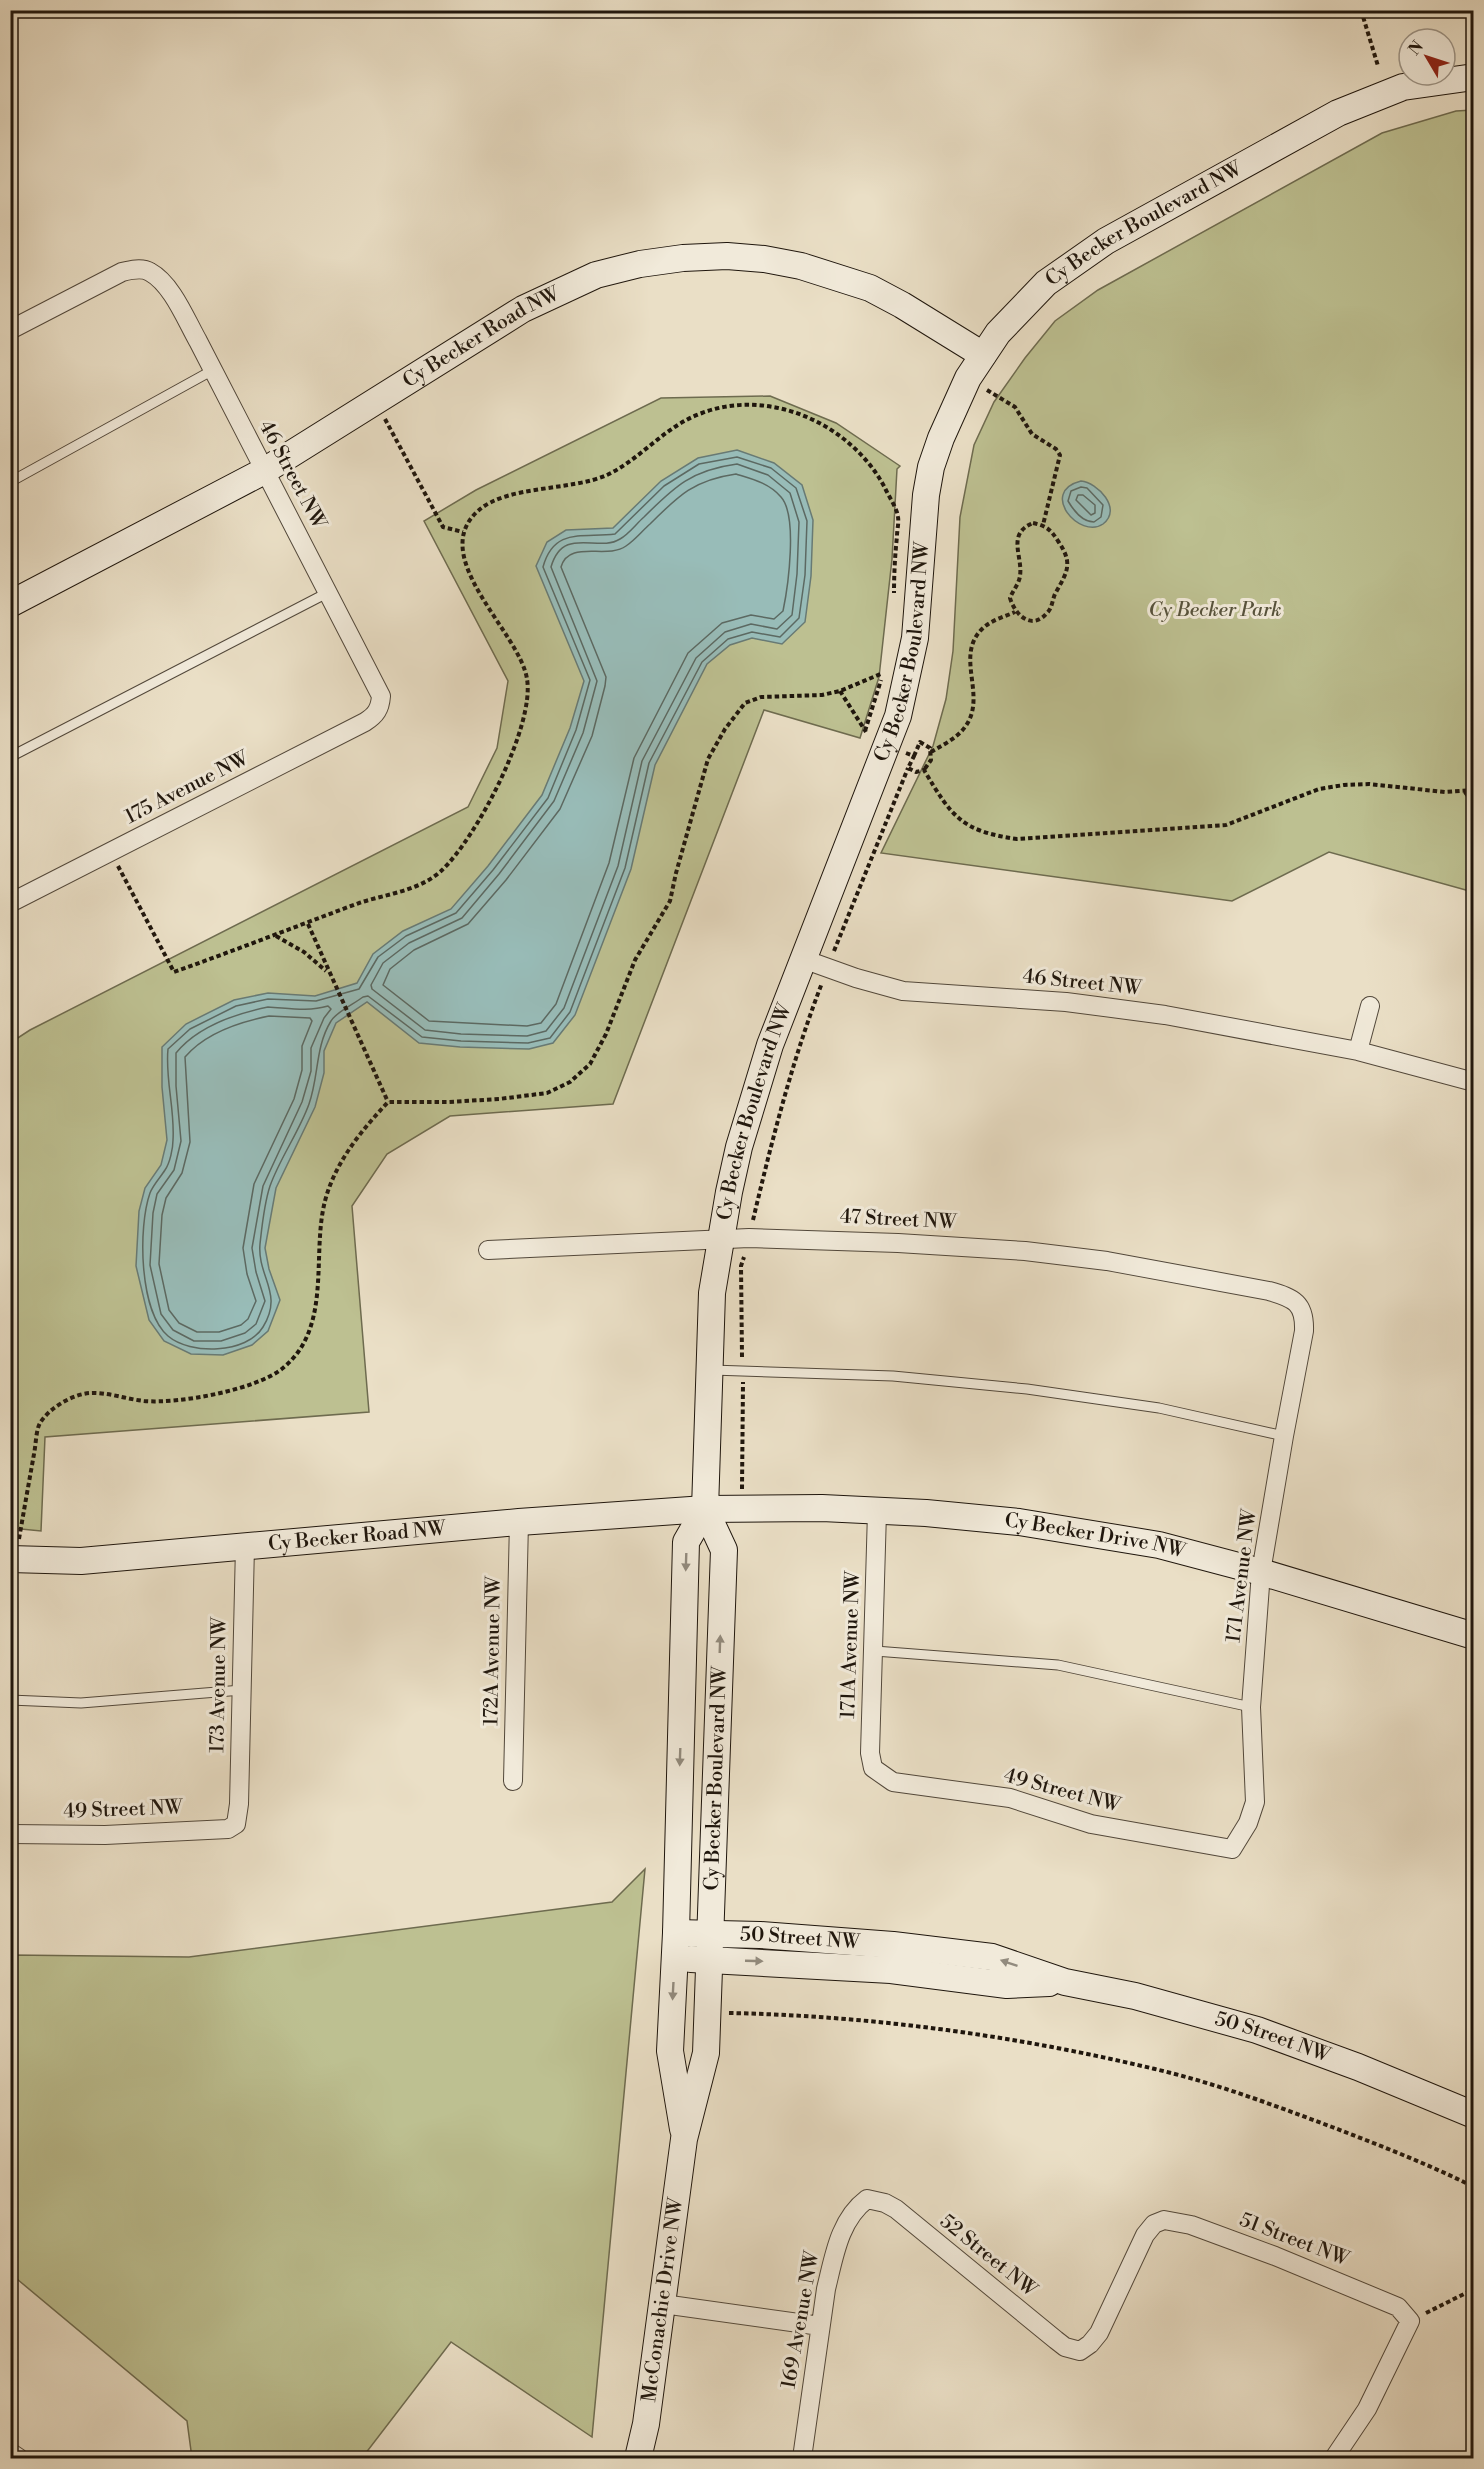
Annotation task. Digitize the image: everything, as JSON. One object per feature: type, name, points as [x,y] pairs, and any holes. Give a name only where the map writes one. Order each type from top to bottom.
[{"type":"street","name":"Cy Becker Boulevard NW","points":[[706,2052],[724,1550],[705,1509],[712,1293],[720,1238],[739,1147],[770,1045],[888,746],[910,672],[915,638],[926,495],[931,467],[941,438],[968,378],[998,333],[1046,283],[1106,241],[1293,136],[1348,108],[1403,87],[1473,77]]},
{"type":"street","name":"Cy Becker Road NW","points":[[10,604],[264,471],[523,309],[596,275],[640,264],[683,258],[727,256],[764,259],[836,275],[870,288],[983,355]]},
{"type":"street","name":"46 Street NW","points":[[10,330],[122,272],[137,269],[149,272],[172,293],[377,686],[381,696],[380,707]]},
{"type":"street","name":"175 Avenue NW","points":[[10,903],[365,722],[374,716],[380,707]]},
{"type":"street","name":"46 Street NW","points":[[803,959],[856,978],[903,991],[1066,1002],[1165,1015],[1358,1051],[1473,1082]]},
{"type":"street","points":[[1358,1051],[1370,1006]]},
{"type":"street","name":"47 Street NW","points":[[488,1250],[777,1237],[1037,1252],[1107,1261],[1269,1291],[1285,1296],[1300,1305]]},
{"type":"street","name":"171 Avenue NW","points":[[1232,1849],[1248,1823],[1255,1802],[1251,1707],[1261,1572],[1304,1331],[1304,1316],[1300,1305]]},
{"type":"street","name":"Cy Becker Drive NW","points":[[705,1509],[822,1508],[970,1517],[1065,1529],[1159,1545],[1261,1572],[1473,1636]]},
{"type":"street","name":"Cy Becker Boulevard NW","points":[[676,1933],[686,1542],[705,1509]]},
{"type":"street","name":"Cy Becker Road NW","points":[[13,1560],[81,1561],[519,1522],[705,1509]]},
{"type":"street","name":"171A Avenue NW","points":[[877,1512],[875,1651],[870,1753],[873,1768],[882,1776]]},
{"type":"street","name":"172A Avenue NW","points":[[513,1781],[519,1522]]},
{"type":"street","name":"173 Avenue NW","points":[[236,1824],[238,1818],[245,1546]]},
{"type":"street","name":"49 Street NW","points":[[882,1776],[893,1782],[1010,1798],[1110,1828],[1232,1849]]},
{"type":"street","name":"49 Street NW","points":[[10,1834],[105,1836],[228,1828],[236,1824]]},
{"type":"street","name":"50 Street NW","points":[[676,1933],[893,1945],[992,1957],[1065,1982],[1135,1996],[1257,2030],[1358,2067],[1473,2115]]},
{"type":"street","name":"McConachie Drive NW","points":[[676,1933],[670,2051],[684,2139]]},
{"type":"street","name":"50 Street NW","points":[[674,1958],[891,1970],[1007,1985],[1065,1982]]},
{"type":"street","name":"McConachie Drive NW","points":[[638,2458],[646,2424],[684,2139],[706,2052]]},
{"type":"street","name":"169 Avenue NW","points":[[802,2458],[826,2289],[842,2232],[854,2208],[867,2199]]},
{"type":"street","name":"52 Street NW","points":[[867,2199],[896,2209],[1065,2347],[1080,2351],[1099,2333],[1144,2235],[1154,2224]]},
{"type":"street","name":"51 Street NW","points":[[1154,2224],[1164,2220],[1191,2225],[1275,2256],[1398,2307],[1410,2321]]},
{"type":"street","points":[[663,2304],[820,2326]]},
{"type":"street","points":[[1334,2458],[1367,2409],[1410,2321]]},
{"type":"street","points":[[10,2452],[19,2458]]},
{"type":"lane","points":[[10,482],[213,370]]},
{"type":"lane","points":[[10,757],[329,592]]},
{"type":"lane","points":[[709,1370],[893,1376],[1027,1389],[1159,1408],[1284,1436]]},
{"type":"lane","points":[[875,1651],[1058,1665],[1251,1707]]},
{"type":"lane","points":[[10,1700],[81,1703],[242,1690]]},
{"type":"path","points":[[1360,10],[1378,66]]},
{"type":"path","points":[[968,378],[1015,407],[1032,434],[1056,449],[1060,455],[1043,525]]},
{"type":"path","points":[[375,401],[443,527],[463,532]]},
{"type":"path","points":[[110,852],[174,972],[358,904],[422,884],[440,872],[480,820],[503,775],[524,716],[528,695],[527,677],[521,660],[471,577],[464,553],[463,532],[477,511],[492,502],[583,482],[607,474],[632,459],[679,423],[704,412],[738,405],[766,405],[805,415],[840,436],[867,462],[881,481],[898,515],[894,599]]},
{"type":"path","points":[[1033,523],[1043,525],[1053,533],[1065,551],[1068,560],[1065,579],[1043,618],[1026,619],[1015,612],[1011,598],[1020,578],[1017,543],[1026,526],[1033,523]]},
{"type":"path","points":[[931,752],[955,737],[965,728],[971,717],[975,693],[970,650],[975,638],[991,621],[1015,612]]},
{"type":"path","points":[[865,730],[885,664]]},
{"type":"path","points":[[13,1560],[39,1424],[53,1408],[89,1393],[146,1401],[178,1400],[221,1392],[260,1381],[283,1368],[300,1349],[312,1323],[325,1199],[341,1163],[363,1128],[388,1102],[499,1099],[547,1093],[570,1082],[590,1064],[606,1034],[635,960],[670,901],[708,759],[724,729],[745,704],[761,697],[822,695],[840,691],[883,673]]},
{"type":"path","points":[[840,691],[868,735],[914,756]]},
{"type":"path","points":[[920,742],[926,744],[931,752],[931,760],[924,770],[916,772],[908,768],[920,742]]},
{"type":"path","points":[[924,770],[953,815],[988,835],[1017,839],[1226,825],[1319,789],[1344,784],[1370,784],[1444,792],[1473,790]]},
{"type":"path","points":[[1465,792],[1473,805]]},
{"type":"path","points":[[308,924],[353,1029],[388,1102]]},
{"type":"path","points":[[275,936],[303,952],[329,973]]},
{"type":"path","points":[[727,2013],[778,2014],[886,2022],[954,2030],[1161,2070],[1279,2108],[1396,2152],[1473,2187]]},
{"type":"path","points":[[1410,2321],[1473,2289]]},
{"type":"green space","name":"Cy Becker Park","points":[[1473,110],[1473,892],[1329,852],[1232,901],[881,853],[933,746],[946,699],[953,651],[960,517],[974,445],[994,402],[1025,358],[1055,321],[1098,290],[1382,133],[1456,111]]},
{"type":"green space","points":[[770,396],[836,423],[900,466],[897,469],[892,559],[879,677],[860,738],[764,710],[613,1104],[450,1116],[387,1154],[352,1206],[369,1412],[45,1437],[41,1531],[11,1528],[10,1043],[30,1030],[468,807],[497,748],[508,681],[424,521],[476,490],[661,398]]},
{"type":"green space","points":[[645,1869],[592,2437],[451,2342],[362,2458],[192,2458],[187,2421],[11,2274],[11,1955],[189,1957],[612,1902]]},
{"type":"water","points":[[737,450],[774,463],[802,485],[813,520],[811,576],[805,622],[782,644],[752,638],[730,645],[707,664],[655,765],[631,869],[575,1015],[553,1043],[529,1049],[419,1043],[367,1002],[336,1023],[324,1051],[324,1073],[315,1107],[276,1188],[265,1248],[269,1269],[280,1300],[268,1331],[252,1345],[223,1355],[191,1354],[164,1341],[149,1320],[136,1266],[139,1211],[145,1188],[161,1165],[167,1140],[162,1087],[162,1047],[186,1024],[234,1000],[268,993],[315,996],[357,983],[373,954],[403,931],[451,909],[488,866],[542,795],[570,728],[584,681],[536,566],[547,542],[566,530],[613,528],[661,481],[698,458]]},
{"type":"water","points":[[1081,481],[1094,486],[1109,504],[1108,518],[1103,524],[1094,527],[1084,526],[1067,513],[1063,504],[1063,495],[1069,487]]}]
